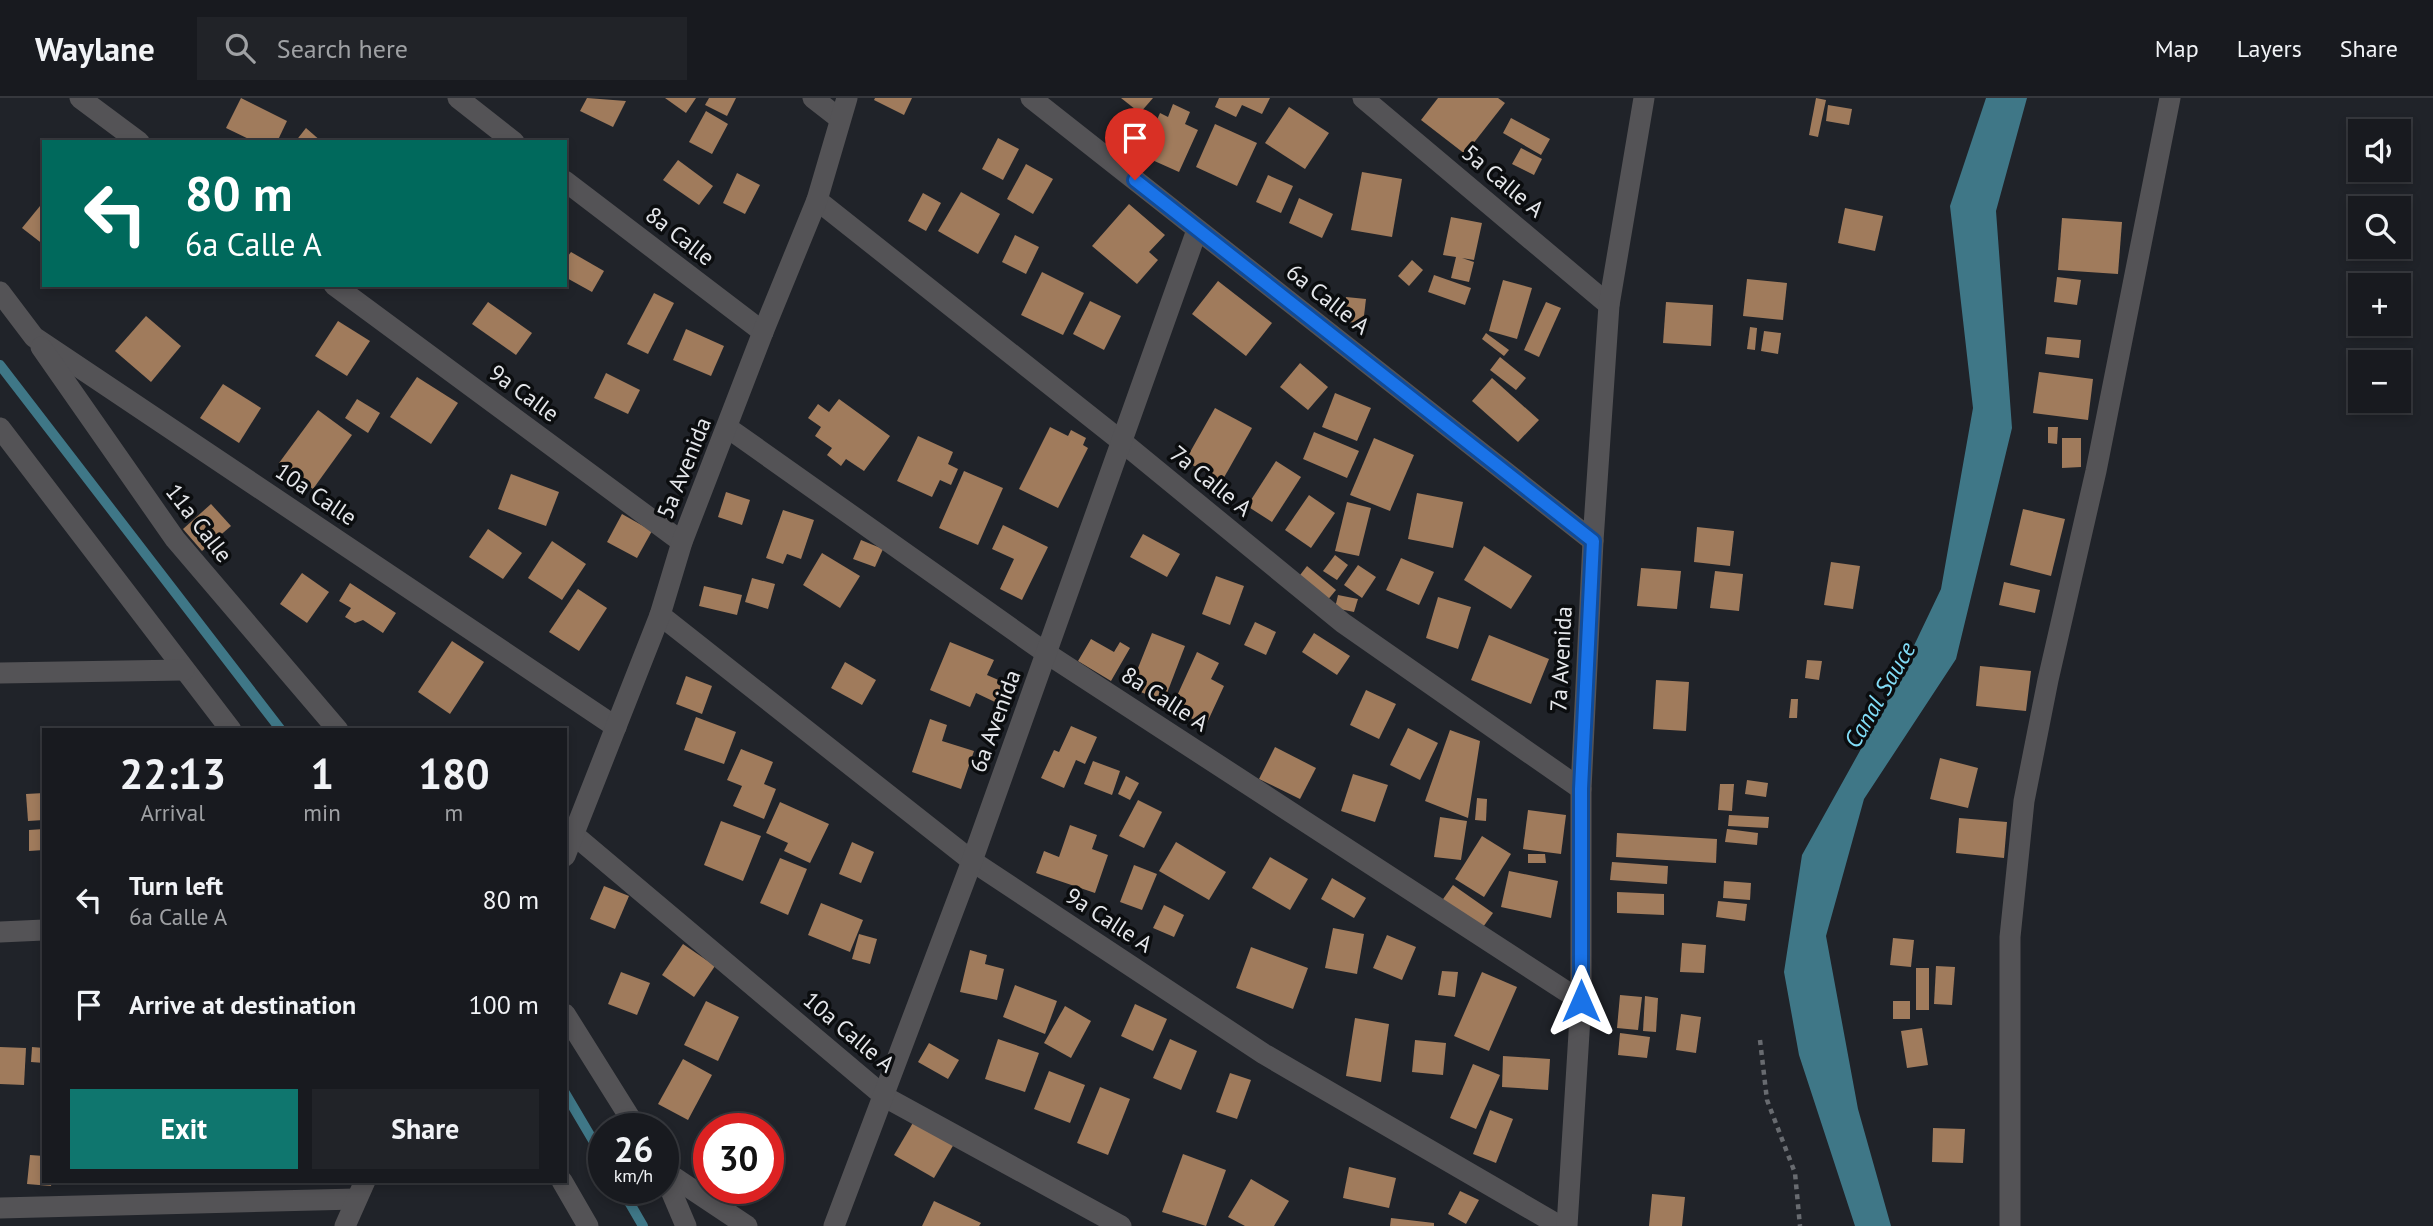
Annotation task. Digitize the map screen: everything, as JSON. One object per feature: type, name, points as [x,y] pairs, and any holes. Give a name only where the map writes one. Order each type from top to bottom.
[{"type":"street","points":[[80,98],[136,140]]},
{"type":"street","points":[[458,98],[511,140]]},
{"type":"street","points":[[813,98],[840,119]]},
{"type":"street","name":"5a Avenida","points":[[567,850],[660,615],[682,542],[817,200],[847,98]]},
{"type":"street","name":"6a Calle A","points":[[1031,98],[1593,541]]},
{"type":"street","name":"5a Calle A","points":[[1363,98],[1609,304]]},
{"type":"street","name":"7a Avenida","points":[[1567,1226],[1581,1001],[1581,789],[1593,541],[1609,304],[1644,98]]},
{"type":"street","points":[[2010,1226],[2010,937],[2024,801],[2048,680],[2096,471],[2170,98]]},
{"type":"street","name":"8a Calle","points":[[567,183],[763,332]]},
{"type":"street","name":"7a Calle A","points":[[817,200],[1121,441],[1343,623],[1581,789]]},
{"type":"street","name":"6a Avenida","points":[[834,1226],[972,861],[1197,230]]},
{"type":"street","name":"9a Calle","points":[[337,287],[682,542]]},
{"type":"street","name":"10a Calle","points":[[0,292],[34,337],[616,727]]},
{"type":"street","name":"11a Calle","points":[[34,337],[175,539],[336,728]]},
{"type":"street","points":[[0,428],[229,728]]},
{"type":"street","name":"8a Calle A","points":[[728,428],[1046,653],[1581,1001]]},
{"type":"street","name":"9a Calle A","points":[[660,615],[972,861],[1264,1054],[1560,1226]]},
{"type":"street","points":[[0,673],[184,670]]},
{"type":"street","name":"10a Calle A","points":[[573,834],[885,1097],[1121,1226]]},
{"type":"street","points":[[0,932],[42,930]]},
{"type":"street","points":[[567,1017],[627,1113]]},
{"type":"street","points":[[679,1181],[747,1226]]},
{"type":"street","points":[[563,1183],[588,1226]]},
{"type":"street","points":[[0,1208],[360,1190],[345,1226]]},
{"type":"street","points":[[677,1204],[686,1226]]},
{"type":"path","points":[[1760,1040],[1767,1100],[1795,1173],[1800,1226]]},
{"type":"water","points":[[1986,98],[2027,98],[1996,211],[2012,428],[1956,659],[1864,799],[1826,936],[1858,1109],[1891,1226],[1855,1226],[1799,1055],[1784,972],[1802,855],[1886,704],[1941,589],[1973,408],[1950,206]]},
{"type":"building","points":[[241,98],[287,121],[278,140],[251,140],[226,128]]},
{"type":"building","points":[[587,98],[626,101],[613,127],[580,111]]},
{"type":"building","points":[[665,98],[696,98],[686,113]]},
{"type":"building","points":[[709,98],[736,98],[727,116],[705,105]]},
{"type":"building","points":[[912,98],[904,115],[874,100]]},
{"type":"building","points":[[1121,98],[1153,98],[1140,113]]},
{"type":"building","points":[[1219,98],[1270,98],[1262,114],[1242,105],[1236,117],[1215,107]]},
{"type":"building","points":[[1438,98],[1498,98],[1505,103],[1465,154],[1421,120]]},
{"type":"building","points":[[1816,98],[1826,100],[1818,137],[1809,135]]},
{"type":"building","points":[[1173,104],[1190,112],[1185,124],[1198,130],[1179,172],[1141,155],[1160,113],[1168,117]]},
{"type":"building","points":[[1828,105],[1852,109],[1849,125],[1826,121]]},
{"type":"building","points":[[1289,107],[1329,133],[1305,169],[1265,143]]},
{"type":"building","points":[[706,111],[728,124],[712,154],[689,142]]},
{"type":"building","points":[[1511,118],[1550,139],[1541,155],[1503,133]]},
{"type":"building","points":[[1215,124],[1257,143],[1237,186],[1196,167]]},
{"type":"building","points":[[306,128],[320,140],[297,140]]},
{"type":"building","points":[[998,138],[1019,149],[1003,180],[982,169]]},
{"type":"building","points":[[1521,148],[1542,159],[1534,175],[1512,164]]},
{"type":"building","points":[[678,160],[713,186],[699,205],[663,180]]},
{"type":"building","points":[[1026,164],[1053,179],[1033,214],[1007,199]]},
{"type":"building","points":[[1362,172],[1402,179],[1392,237],[1351,230]]},
{"type":"building","points":[[737,173],[760,185],[745,214],[723,203]]},
{"type":"building","points":[[1268,175],[1293,186],[1281,213],[1256,202]]},
{"type":"building","points":[[961,192],[1000,214],[978,254],[938,231]]},
{"type":"building","points":[[923,193],[941,203],[926,231],[908,221]]},
{"type":"building","points":[[1299,198],[1333,214],[1322,238],[1289,223]]},
{"type":"building","points":[[1129,204],[1165,235],[1149,252],[1158,260],[1137,284],[1092,246]]},
{"type":"building","points":[[40,206],[42,208],[42,243],[22,228]]},
{"type":"building","points":[[1845,208],[1883,216],[1875,251],[1838,243]]},
{"type":"building","points":[[1451,217],[1482,223],[1474,260],[1462,258],[1474,262],[1469,282],[1451,278],[1456,257],[1443,255]]},
{"type":"building","points":[[2062,218],[2122,222],[2118,274],[2058,270]]},
{"type":"building","points":[[1015,235],[1039,247],[1026,274],[1002,262]]},
{"type":"building","points":[[571,252],[604,271],[592,292],[567,278],[567,257]]},
{"type":"building","points":[[1412,260],[1423,270],[1409,286],[1398,276]]},
{"type":"building","points":[[1042,272],[1084,293],[1063,335],[1021,315]]},
{"type":"building","points":[[1434,275],[1471,288],[1465,305],[1428,292]]},
{"type":"building","points":[[2057,277],[2081,280],[2077,305],[2054,302]]},
{"type":"building","points":[[1747,279],[1787,283],[1783,320],[1743,316]]},
{"type":"building","points":[[1503,280],[1532,288],[1517,339],[1489,331]]},
{"type":"building","points":[[1218,281],[1272,323],[1246,356],[1192,314]]},
{"type":"building","points":[[654,293],[674,303],[648,354],[627,344]]},
{"type":"building","points":[[1346,297],[1366,299],[1363,324],[1342,321]]},
{"type":"building","points":[[1090,301],[1121,316],[1104,350],[1073,334]]},
{"type":"building","points":[[488,302],[532,333],[516,355],[472,324]]},
{"type":"building","points":[[1546,302],[1561,308],[1539,357],[1524,350]]},
{"type":"building","points":[[1666,302],[1713,305],[1711,346],[1663,343]]},
{"type":"building","points":[[146,316],[181,346],[151,382],[115,351]]},
{"type":"building","points":[[338,321],[370,341],[347,376],[315,356]]},
{"type":"building","points":[[1750,327],[1757,328],[1755,350],[1747,349]]},
{"type":"building","points":[[686,329],[724,346],[711,376],[673,360]]},
{"type":"building","points":[[1764,331],[1781,333],[1778,354],[1761,351]]},
{"type":"building","points":[[1486,333],[1509,350],[1504,356],[1482,339]]},
{"type":"building","points":[[2047,337],[2081,340],[2079,358],[2045,354]]},
{"type":"building","points":[[1500,357],[1526,378],[1516,390],[1490,370]]},
{"type":"building","points":[[1300,363],[1328,387],[1308,410],[1280,387]]},
{"type":"building","points":[[2039,372],[2093,379],[2088,420],[2033,413]]},
{"type":"building","points":[[606,373],[640,390],[628,414],[594,398]]},
{"type":"building","points":[[417,377],[458,403],[431,444],[390,417]]},
{"type":"building","points":[[1492,378],[1539,420],[1518,442],[1472,401]]},
{"type":"building","points":[[223,384],[261,408],[239,443],[200,418]]},
{"type":"building","points":[[1335,393],[1371,408],[1357,441],[1322,427]]},
{"type":"building","points":[[357,399],[380,413],[368,433],[345,418]]},
{"type":"building","points":[[839,399],[890,436],[864,471],[846,459],[841,466],[827,455],[832,448],[815,436],[821,427],[808,418],[818,404],[829,412]]},
{"type":"building","points":[[1215,408],[1252,428],[1222,481],[1185,461]]},
{"type":"building","points":[[318,410],[352,435],[313,489],[279,463]]},
{"type":"building","points":[[1050,427],[1068,436],[1071,430],[1086,438],[1083,445],[1088,448],[1058,508],[1019,489]]},
{"type":"building","points":[[2048,427],[2058,427],[2057,444],[2048,443]]},
{"type":"building","points":[[1314,432],[1359,451],[1347,478],[1303,459]]},
{"type":"building","points":[[918,436],[953,452],[948,464],[958,469],[951,485],[940,480],[932,497],[897,481]]},
{"type":"building","points":[[1374,438],[1414,455],[1390,511],[1350,495]]},
{"type":"building","points":[[2062,438],[2081,438],[2081,467],[2062,468]]},
{"type":"building","points":[[1276,461],[1301,477],[1272,522],[1247,506]]},
{"type":"building","points":[[964,471],[1003,488],[978,545],[939,528]]},
{"type":"building","points":[[511,474],[559,492],[546,526],[498,509]]},
{"type":"building","points":[[726,492],[750,500],[742,525],[718,517]]},
{"type":"building","points":[[1417,493],[1463,502],[1453,548],[1408,539]]},
{"type":"building","points":[[1309,495],[1335,513],[1311,548],[1285,530]]},
{"type":"building","points":[[1347,502],[1371,508],[1359,556],[1335,551]]},
{"type":"building","points":[[211,504],[231,526],[202,551],[183,529]]},
{"type":"building","points":[[2023,509],[2065,519],[2051,576],[2010,565]]},
{"type":"building","points":[[783,510],[814,520],[801,559],[787,554],[783,564],[766,558]]},
{"type":"building","points":[[622,514],[652,531],[637,558],[607,542]]},
{"type":"building","points":[[1003,525],[1048,547],[1022,600],[1000,589],[1014,559],[992,549]]},
{"type":"building","points":[[1697,527],[1734,531],[1730,566],[1694,562]]},
{"type":"building","points":[[488,529],[522,553],[503,579],[469,557]]},
{"type":"building","points":[[1143,534],[1180,554],[1167,577],[1130,557]]},
{"type":"building","points":[[861,540],[883,549],[875,567],[853,559]]},
{"type":"building","points":[[552,541],[586,564],[562,600],[528,578]]},
{"type":"building","points":[[1484,546],[1532,576],[1511,609],[1464,580]]},
{"type":"building","points":[[822,553],[860,576],[840,608],[803,585]]},
{"type":"building","points":[[1335,555],[1348,565],[1337,580],[1323,571]]},
{"type":"building","points":[[1401,558],[1434,572],[1419,605],[1386,590]]},
{"type":"building","points":[[1831,562],[1860,566],[1853,609],[1824,605]]},
{"type":"building","points":[[1358,565],[1376,577],[1362,598],[1344,585]]},
{"type":"building","points":[[1307,566],[1336,590],[1326,602],[1297,579]]},
{"type":"building","points":[[1641,568],[1681,571],[1677,609],[1637,606]]},
{"type":"building","points":[[1715,571],[1743,574],[1739,611],[1710,608]]},
{"type":"building","points":[[302,573],[329,592],[307,623],[280,604]]},
{"type":"building","points":[[1216,576],[1244,586],[1230,625],[1202,614]]},
{"type":"building","points":[[752,578],[775,584],[768,609],[745,602]]},
{"type":"building","points":[[2004,582],[2040,590],[2035,613],[1999,605]]},
{"type":"building","points":[[350,583],[396,613],[383,633],[363,620],[355,623],[345,617],[351,608],[339,601]]},
{"type":"building","points":[[704,586],[742,595],[737,615],[699,606]]},
{"type":"building","points":[[578,589],[607,608],[579,651],[549,632]]},
{"type":"building","points":[[1338,595],[1358,599],[1354,612],[1335,608]]},
{"type":"building","points":[[1438,597],[1471,607],[1458,649],[1426,638]]},
{"type":"building","points":[[1255,622],[1276,632],[1266,655],[1244,645]]},
{"type":"building","points":[[1152,633],[1185,646],[1164,701],[1130,688]]},
{"type":"building","points":[[1314,633],[1350,656],[1337,675],[1302,652]]},
{"type":"building","points":[[1489,635],[1549,659],[1531,704],[1471,680]]},
{"type":"building","points":[[1091,639],[1114,652],[1120,642],[1130,648],[1111,681],[1078,661]]},
{"type":"building","points":[[452,641],[484,662],[450,714],[418,692]]},
{"type":"building","points":[[950,642],[994,660],[987,675],[1003,682],[995,702],[976,693],[970,707],[930,690]]},
{"type":"building","points":[[1197,652],[1219,663],[1211,679],[1224,686],[1206,725],[1171,709]]},
{"type":"building","points":[[1807,660],[1822,661],[1819,680],[1805,678]]},
{"type":"building","points":[[845,662],[876,680],[862,705],[831,688]]},
{"type":"building","points":[[1980,666],[2031,671],[2026,711],[1976,706]]},
{"type":"building","points":[[686,676],[712,686],[702,714],[676,704]]},
{"type":"building","points":[[1656,680],[1689,682],[1686,731],[1653,729]]},
{"type":"building","points":[[1366,690],[1396,704],[1379,739],[1350,725]]},
{"type":"building","points":[[1791,699],[1798,699],[1797,718],[1789,718]]},
{"type":"building","points":[[696,717],[736,732],[724,764],[684,750]]},
{"type":"building","points":[[930,719],[947,725],[942,741],[974,751],[961,789],[912,772]]},
{"type":"building","points":[[1071,726],[1097,737],[1085,764],[1076,760],[1064,788],[1041,778],[1054,750],[1059,752]]},
{"type":"building","points":[[1408,728],[1438,743],[1420,780],[1390,765]]},
{"type":"building","points":[[1450,730],[1480,741],[1468,818],[1425,801]]},
{"type":"building","points":[[1275,747],[1316,768],[1300,799],[1259,779]]},
{"type":"building","points":[[741,749],[773,762],[764,784],[776,789],[764,819],[733,806],[742,786],[727,780]]},
{"type":"building","points":[[1940,758],[1978,768],[1968,808],[1930,799]]},
{"type":"building","points":[[1093,761],[1120,771],[1112,795],[1084,784]]},
{"type":"building","points":[[1353,774],[1388,785],[1375,822],[1341,811]]},
{"type":"building","points":[[1126,776],[1139,783],[1130,800],[1118,794]]},
{"type":"building","points":[[1747,780],[1768,783],[1766,797],[1745,794]]},
{"type":"building","points":[[1720,784],[1734,784],[1732,811],[1718,810]]},
{"type":"building","points":[[42,793],[42,820],[28,821],[26,794]]},
{"type":"building","points":[[1477,798],[1487,799],[1486,821],[1475,820]]},
{"type":"building","points":[[1138,800],[1162,812],[1144,848],[1119,836]]},
{"type":"building","points":[[780,802],[829,824],[810,863],[784,851],[788,843],[766,833]]},
{"type":"building","points":[[1528,810],[1566,815],[1561,854],[1523,849]]},
{"type":"building","points":[[1729,815],[1769,817],[1768,828],[1728,826]]},
{"type":"building","points":[[1440,817],[1467,821],[1461,860],[1434,857]]},
{"type":"building","points":[[1959,818],[2007,822],[2004,858],[1956,853]]},
{"type":"building","points":[[721,821],[761,836],[743,881],[704,865]]},
{"type":"building","points":[[1070,825],[1097,835],[1092,849],[1108,855],[1095,893],[1036,873],[1044,851],[1059,857]]},
{"type":"building","points":[[42,829],[42,850],[29,851],[29,830]]},
{"type":"building","points":[[1727,829],[1758,833],[1757,845],[1725,842]]},
{"type":"building","points":[[1617,833],[1717,839],[1716,863],[1616,857]]},
{"type":"building","points":[[1482,836],[1511,854],[1484,897],[1455,879]]},
{"type":"building","points":[[852,842],[874,852],[861,883],[839,874]]},
{"type":"building","points":[[1176,842],[1226,872],[1209,900],[1159,871]]},
{"type":"building","points":[[1528,854],[1545,854],[1546,863],[1528,863]]},
{"type":"building","points":[[1270,857],[1308,879],[1290,910],[1252,888]]},
{"type":"building","points":[[780,858],[807,869],[788,915],[760,903]]},
{"type":"building","points":[[1612,862],[1668,866],[1667,884],[1610,880]]},
{"type":"building","points":[[1134,865],[1157,874],[1142,910],[1120,902]]},
{"type":"building","points":[[1509,871],[1558,881],[1551,918],[1501,907]]},
{"type":"building","points":[[1332,878],[1366,898],[1354,918],[1321,899]]},
{"type":"building","points":[[1724,881],[1751,883],[1750,900],[1723,898]]},
{"type":"building","points":[[1453,885],[1493,913],[1481,930],[1441,902]]},
{"type":"building","points":[[604,886],[629,896],[615,929],[590,919]]},
{"type":"building","points":[[1617,892],[1664,894],[1664,915],[1617,913]]},
{"type":"building","points":[[1718,901],[1747,904],[1745,921],[1716,917]]},
{"type":"building","points":[[821,903],[863,920],[850,952],[808,935]]},
{"type":"building","points":[[1164,905],[1184,915],[1174,937],[1153,928]]},
{"type":"building","points":[[1333,928],[1364,934],[1357,974],[1325,968]]},
{"type":"building","points":[[859,934],[877,939],[870,964],[852,959]]},
{"type":"building","points":[[1387,935],[1416,947],[1402,980],[1373,968]]},
{"type":"building","points":[[1893,938],[1914,940],[1911,967],[1890,965]]},
{"type":"building","points":[[1682,943],[1706,945],[1704,973],[1680,972]]},
{"type":"building","points":[[683,944],[715,966],[694,997],[662,975]]},
{"type":"building","points":[[1251,947],[1308,968],[1293,1009],[1236,988]]},
{"type":"building","points":[[970,950],[987,955],[985,964],[1004,969],[997,1000],[960,992]]},
{"type":"building","points":[[1936,966],[1955,967],[1952,1005],[1934,1004]]},
{"type":"building","points":[[1916,968],[1929,968],[1929,1010],[1916,1010]]},
{"type":"building","points":[[1442,971],[1458,972],[1455,997],[1438,995]]},
{"type":"building","points":[[621,972],[650,983],[637,1015],[608,1004]]},
{"type":"building","points":[[1482,972],[1517,987],[1489,1051],[1454,1036]]},
{"type":"building","points":[[1015,985],[1057,1001],[1045,1034],[1003,1017]]},
{"type":"building","points":[[1620,995],[1642,997],[1638,1030],[1617,1028]]},
{"type":"building","points":[[1645,996],[1658,998],[1656,1032],[1643,1031]]},
{"type":"building","points":[[706,1001],[739,1017],[718,1061],[684,1045]]},
{"type":"building","points":[[1893,1001],[1910,1001],[1910,1019],[1893,1019]]},
{"type":"building","points":[[1135,1004],[1167,1019],[1153,1051],[1121,1036]]},
{"type":"building","points":[[1065,1006],[1091,1021],[1071,1058],[1044,1043]]},
{"type":"building","points":[[1681,1014],[1701,1017],[1696,1053],[1676,1050]]},
{"type":"building","points":[[1355,1018],[1389,1024],[1381,1082],[1346,1076]]},
{"type":"building","points":[[1922,1028],[1928,1065],[1907,1068],[1901,1031]]},
{"type":"building","points":[[1620,1033],[1650,1037],[1647,1058],[1618,1055]]},
{"type":"building","points":[[998,1039],[1039,1053],[1025,1092],[985,1079]]},
{"type":"building","points":[[1170,1039],[1197,1051],[1181,1090],[1153,1078]]},
{"type":"building","points":[[1415,1040],[1446,1043],[1443,1075],[1412,1072]]},
{"type":"building","points":[[929,1043],[959,1060],[948,1079],[918,1062]]},
{"type":"building","points":[[0,1047],[26,1048],[24,1085],[0,1084]]},
{"type":"building","points":[[32,1047],[42,1048],[42,1063],[31,1062]]},
{"type":"building","points":[[1503,1056],[1550,1059],[1548,1090],[1502,1087]]},
{"type":"building","points":[[683,1059],[712,1075],[688,1120],[658,1104]]},
{"type":"building","points":[[1473,1064],[1500,1075],[1476,1129],[1450,1118]]},
{"type":"building","points":[[1049,1071],[1085,1085],[1070,1123],[1034,1109]]},
{"type":"building","points":[[1230,1073],[1251,1080],[1237,1119],[1216,1112]]},
{"type":"building","points":[[1100,1087],[1130,1099],[1108,1155],[1077,1143]]},
{"type":"building","points":[[1490,1110],[1513,1119],[1496,1163],[1473,1154]]},
{"type":"building","points":[[914,1121],[954,1144],[934,1178],[894,1155]]},
{"type":"building","points":[[1933,1128],[1965,1129],[1963,1163],[1932,1162]]},
{"type":"building","points":[[1183,1154],[1226,1170],[1206,1226],[1162,1212]]},
{"type":"building","points":[[30,1155],[42,1156],[42,1183],[52,1183],[51,1186],[27,1184]]},
{"type":"building","points":[[1349,1167],[1396,1178],[1389,1208],[1343,1198]]},
{"type":"building","points":[[1251,1179],[1289,1201],[1274,1226],[1245,1226],[1228,1217]]},
{"type":"building","points":[[1460,1191],[1479,1200],[1466,1224],[1448,1214]]},
{"type":"building","points":[[1652,1194],[1685,1197],[1682,1226],[1649,1226]]},
{"type":"building","points":[[934,1201],[981,1223],[979,1226],[922,1226]]},
{"type":"building","points":[[1391,1218],[1434,1223],[1434,1226],[1390,1226]]},
{"type":"waterway","points":[[0,365],[279,728]]},
{"type":"waterway","points":[[567,1096],[588,1132]]},
{"type":"waterway","points":[[630,1204],[643,1226]]},
{"type":"route","points":[[1135,180],[1593,541],[1581,789],[1581,1001]]},
{"type":"water label","name":"Canal Sauce","points":[[1880,695]]}]
